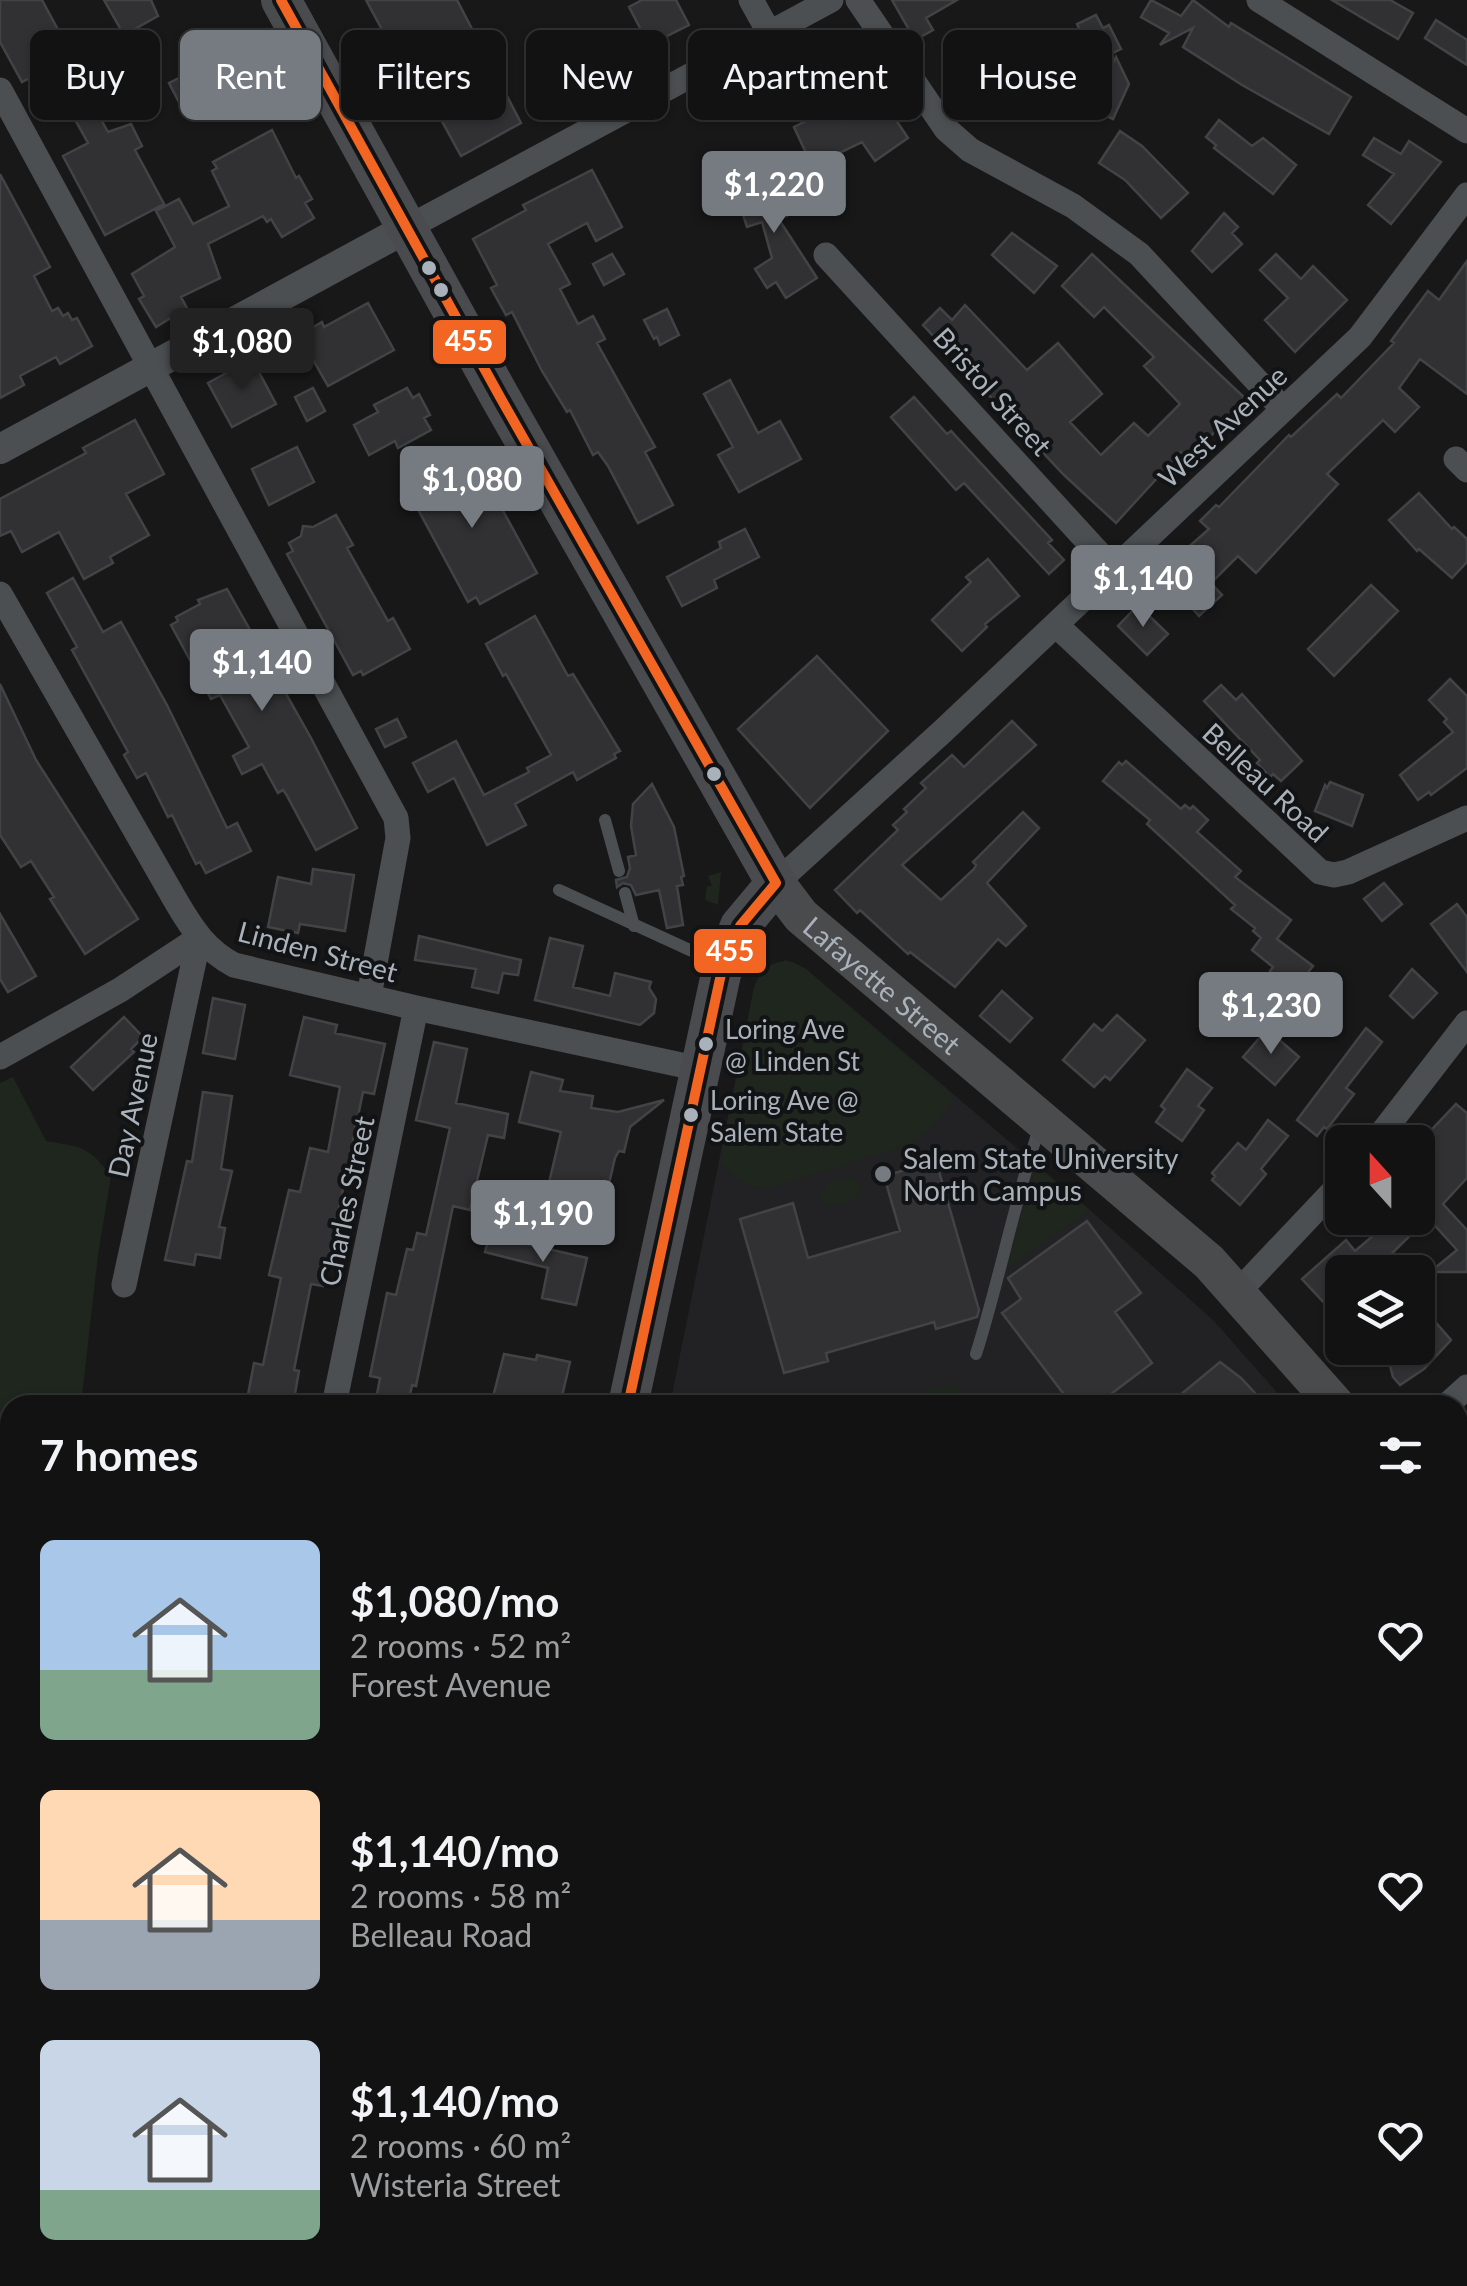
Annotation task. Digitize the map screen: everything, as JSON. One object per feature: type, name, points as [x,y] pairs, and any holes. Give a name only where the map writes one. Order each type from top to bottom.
[{"type":"highway","name":"Lafayette Street","points":[[281,0],[500,398],[776,884]]},
{"type":"highway","points":[[630,1395],[724,966],[740,926],[776,884]]},
{"type":"main road","name":"Lafayette Street","points":[[776,884],[801,916],[1209,1262],[1327,1395]]},
{"type":"street","points":[[751,0],[768,30]]},
{"type":"street","points":[[777,30],[832,0]]},
{"type":"street","points":[[858,0],[946,129],[970,150],[1074,206],[1139,254],[1283,409]]},
{"type":"street","points":[[1259,0],[1467,131]]},
{"type":"street","points":[[0,448],[688,78]]},
{"type":"street","points":[[0,90],[396,818],[398,838],[369,996]]},
{"type":"street","name":"West Avenue","points":[[776,884],[1056,625],[1378,317],[1467,196]]},
{"type":"street","name":"Bristol Street","points":[[826,255],[1114,570]]},
{"type":"street","name":"Linden Street","points":[[0,594],[199,938],[215,954],[234,965],[416,1008],[700,1068]]},
{"type":"street","name":"Belleau Road","points":[[1056,625],[1320,872],[1348,872],[1467,818]]},
{"type":"street","points":[[0,1057],[120,990],[199,938]]},
{"type":"street","name":"Day Avenue","points":[[124,1285],[199,938]]},
{"type":"street","name":"Charles Street","points":[[336,1395],[416,1008]]},
{"type":"street","points":[[1388,1125],[1467,1023]]},
{"type":"street","points":[[1237,1293],[1325,1200]]},
{"type":"lane","points":[[605,820],[619,870]]},
{"type":"lane","points":[[558,890],[724,966]]},
{"type":"lane","points":[[625,893],[634,926]]},
{"type":"lane","points":[[976,1354],[1016,1200],[1042,1121]]},
{"type":"shaded area","points":[[721,872],[718,905],[705,900],[707,886],[712,886],[708,876]]},
{"type":"shaded area","name":"Salem State University North Campus","points":[[786,960],[806,969],[1090,1210],[1214,1321],[1279,1395],[672,1395],[754,987],[764,968]]},
{"type":"shaded area","points":[[778,962],[793,962],[806,969],[954,1097],[935,1123],[909,1145],[763,1190],[741,1182],[721,1163],[754,987],[764,968]]},
{"type":"shaded area","points":[[13,1077],[46,1141],[83,1150],[111,1176],[82,1395],[0,1395],[0,1083]]},
{"type":"shaded area","points":[[1036,1166],[1090,1210],[1004,1271]]},
{"type":"shaded area","points":[[850,1177],[862,1185],[858,1198],[841,1205],[822,1204],[819,1195],[825,1187]]},
{"type":"shaded area","points":[[949,1385],[960,1387],[966,1395],[911,1395]]},
{"type":"building","points":[[0,0],[42,0],[58,30],[30,30],[30,78],[22,82],[0,42]]},
{"type":"building","points":[[104,0],[151,0],[158,16],[133,30],[121,30]]},
{"type":"building","points":[[366,0],[457,0],[473,30],[382,30]]},
{"type":"building","points":[[642,0],[676,0],[689,25],[668,36],[668,30],[641,30],[629,7]]},
{"type":"building","points":[[892,0],[957,0],[926,18],[933,30],[923,36],[923,30],[909,30]]},
{"type":"building","points":[[1151,0],[1181,16],[1193,0],[1229,27],[1231,23],[1351,97],[1329,134],[1183,47],[1193,28],[1160,45],[1169,33],[1141,17]]},
{"type":"building","points":[[1332,0],[1390,0],[1413,13],[1398,39]]},
{"type":"building","points":[[1096,15],[1103,28],[1109,25],[1112,30],[1080,30],[1077,24]]},
{"type":"building","points":[[1436,20],[1467,40],[1467,65],[1425,38]]},
{"type":"building","points":[[1112,31],[1121,49],[1112,53]]},
{"type":"building","points":[[1116,57],[1129,84],[1113,119],[1112,119],[1112,66]]},
{"type":"building","points":[[180,78],[180,104],[169,83]]},
{"type":"building","points":[[506,94],[521,123],[461,156],[441,120],[506,120]]},
{"type":"building","points":[[75,120],[101,120],[108,132],[131,124],[142,146],[135,150],[164,204],[105,235],[63,156],[88,143]]},
{"type":"building","points":[[808,120],[896,120],[908,138],[875,161],[862,142],[812,166],[794,127]]},
{"type":"building","points":[[1219,120],[1252,146],[1263,138],[1296,165],[1273,194],[1214,148],[1216,145],[1206,137]]},
{"type":"building","points":[[272,130],[296,178],[299,176],[312,199],[305,203],[314,218],[282,237],[271,219],[267,222],[263,216],[208,244],[220,278],[181,297],[187,308],[156,327],[139,299],[144,296],[132,274],[175,247],[156,211],[179,199],[193,224],[229,206],[212,171],[217,168],[213,162]]},
{"type":"building","points":[[1120,131],[1142,146],[1188,193],[1161,218],[1125,180],[1099,163]]},
{"type":"building","points":[[1374,138],[1401,154],[1409,141],[1441,162],[1391,224],[1368,205],[1394,174],[1363,155]]},
{"type":"building","points":[[592,170],[622,227],[596,241],[587,223],[548,244],[570,284],[560,289],[578,324],[593,316],[605,339],[597,343],[655,447],[645,452],[673,505],[638,523],[608,466],[598,452],[593,455],[570,410],[567,412],[542,371],[512,312],[506,315],[491,288],[497,285],[473,239],[526,210],[523,205]]},
{"type":"building","points":[[0,174],[50,267],[34,276],[52,311],[58,308],[63,316],[68,313],[72,320],[77,318],[92,346],[60,364],[56,357],[20,376],[24,385],[0,398]]},
{"type":"building","points":[[774,175],[787,216],[778,218],[817,278],[786,298],[776,282],[767,288],[755,269],[772,258],[762,222],[747,227],[734,187]]},
{"type":"building","points":[[1224,213],[1238,227],[1232,233],[1242,244],[1212,272],[1192,251]]},
{"type":"building","points":[[1012,233],[1057,266],[1034,293],[992,255]]},
{"type":"building","points":[[612,254],[624,274],[604,285],[593,264]]},
{"type":"building","points":[[1092,254],[1248,401],[1187,458],[1181,452],[1116,523],[1064,475],[923,325],[940,308],[952,320],[965,305],[1027,370],[1058,343],[1102,394],[1070,422],[1101,455],[1134,423],[1148,436],[1180,404],[1144,366],[1154,357],[1104,307],[1094,317],[1062,286]]},
{"type":"building","points":[[1276,254],[1301,279],[1313,266],[1347,300],[1295,352],[1265,320],[1288,298],[1260,270]]},
{"type":"building","points":[[1467,261],[1467,394],[1420,359],[1399,388],[1419,407],[1395,432],[1383,420],[1327,474],[1338,484],[1256,573],[1238,556],[1211,583],[1222,595],[1199,616],[1160,572],[1209,529],[1200,521],[1216,505],[1219,507],[1289,435],[1337,394],[1341,398],[1394,343],[1391,341],[1428,291],[1439,300]]},
{"type":"building","points":[[368,303],[394,350],[328,386],[299,335],[322,322],[324,327]]},
{"type":"building","points":[[667,309],[679,335],[660,345],[644,320]]},
{"type":"building","points":[[252,359],[276,404],[232,427],[208,383]]},
{"type":"building","points":[[730,380],[758,433],[780,421],[801,459],[739,492],[718,455],[733,447],[704,394]]},
{"type":"building","points":[[313,388],[325,411],[307,421],[295,397]]},
{"type":"building","points":[[407,388],[413,398],[419,394],[430,415],[424,418],[431,430],[398,448],[395,441],[369,455],[354,425],[378,412],[374,405]]},
{"type":"building","points":[[914,397],[947,434],[951,431],[1052,540],[1048,543],[1064,560],[1049,574],[964,483],[956,490],[891,417]]},
{"type":"building","points":[[135,420],[164,474],[126,494],[149,535],[110,557],[113,563],[84,579],[59,532],[22,552],[11,531],[0,536],[0,499],[86,453],[83,448]]},
{"type":"building","points":[[297,447],[314,482],[269,505],[252,469]]},
{"type":"building","points":[[472,454],[537,573],[480,604],[476,597],[468,602],[407,489]]},
{"type":"building","points":[[1419,493],[1452,529],[1467,539],[1467,562],[1452,578],[1417,551],[1389,520]]},
{"type":"building","points":[[336,515],[353,545],[347,548],[388,621],[393,618],[410,649],[363,675],[361,671],[353,675],[287,554],[293,551],[289,543],[301,536],[303,526],[313,527]]},
{"type":"building","points":[[745,529],[759,557],[714,580],[717,588],[682,606],[667,577],[721,548],[719,542]]},
{"type":"building","points":[[988,559],[1019,596],[985,624],[987,627],[962,651],[932,620],[971,582],[966,577]]},
{"type":"building","points":[[73,578],[103,632],[121,622],[227,828],[237,823],[251,851],[206,873],[200,862],[196,864],[146,773],[137,778],[124,755],[128,752],[72,650],[77,647],[47,593]]},
{"type":"building","points":[[1371,585],[1398,611],[1334,676],[1308,649]]},
{"type":"building","points":[[227,589],[357,828],[316,850],[286,794],[283,790],[278,793],[262,764],[242,774],[233,756],[249,747],[220,695],[211,699],[171,625],[178,621],[176,617],[200,604],[198,600]]},
{"type":"building","points":[[1138,605],[1168,634],[1147,655],[1118,626]]},
{"type":"building","points":[[535,616],[568,676],[573,674],[620,751],[614,754],[616,758],[577,780],[573,772],[515,804],[526,825],[487,845],[454,778],[428,792],[413,763],[456,741],[484,795],[529,772],[527,768],[551,755],[486,644]]},
{"type":"building","points":[[817,656],[888,731],[810,808],[738,729]]},
{"type":"building","points":[[1450,679],[1467,696],[1467,768],[1418,800],[1400,775],[1453,732],[1429,700]]},
{"type":"building","points":[[0,684],[36,760],[138,919],[85,954],[31,861],[21,867],[0,835]]},
{"type":"building","points":[[1221,685],[1236,700],[1242,694],[1302,761],[1281,781],[1273,774],[1270,777],[1257,763],[1260,760],[1204,701]]},
{"type":"building","points":[[397,719],[406,737],[385,747],[376,729]]},
{"type":"building","points":[[1012,721],[1036,745],[902,865],[941,900],[974,869],[973,862],[1023,812],[1039,828],[987,883],[1026,926],[1006,946],[998,939],[955,987],[908,954],[860,910],[857,913],[835,890],[898,830],[893,825],[926,788],[921,783],[952,755],[964,767]]},
{"type":"building","points":[[1126,761],[1181,809],[1193,806],[1208,820],[1197,832],[1241,871],[1235,877],[1291,920],[1277,939],[1313,966],[1294,990],[1252,950],[1261,938],[1253,931],[1255,928],[1231,909],[1235,905],[1147,824],[1150,820],[1103,781],[1119,762],[1122,765]]},
{"type":"building","points":[[1330,782],[1363,795],[1352,826],[1315,811],[1325,785],[1327,788]]},
{"type":"building","points":[[652,784],[674,827],[684,876],[683,885],[677,886],[683,925],[667,928],[659,890],[636,895],[631,885],[623,883],[617,887],[616,880],[627,877],[628,857],[636,855],[631,826],[633,804]]},
{"type":"building","points":[[313,869],[354,875],[345,931],[300,924],[298,933],[268,927],[278,877],[311,884]]},
{"type":"building","points":[[1384,883],[1402,904],[1382,921],[1364,899]]},
{"type":"building","points":[[1457,904],[1467,917],[1467,972],[1431,924]]},
{"type":"building","points":[[0,914],[36,976],[8,992],[0,979]]},
{"type":"building","points":[[419,936],[521,960],[518,975],[503,973],[498,993],[472,987],[476,969],[415,960]]},
{"type":"building","points":[[550,938],[583,946],[573,987],[610,996],[615,973],[651,982],[649,988],[656,999],[654,1013],[640,1025],[535,1000]]},
{"type":"building","points":[[1412,969],[1437,993],[1413,1018],[1390,996]]},
{"type":"building","points":[[1002,991],[1032,1018],[1010,1042],[980,1016]]},
{"type":"building","points":[[213,998],[245,1005],[235,1059],[203,1053]]},
{"type":"building","points":[[1117,1015],[1145,1040],[1110,1080],[1105,1076],[1094,1087],[1063,1060],[1094,1024],[1102,1031]]},
{"type":"building","points":[[124,1017],[143,1037],[131,1049],[134,1052],[93,1090],[71,1067]]},
{"type":"building","points":[[304,1017],[337,1025],[335,1033],[385,1044],[374,1094],[363,1092],[323,1286],[311,1284],[294,1370],[299,1371],[295,1395],[248,1395],[254,1363],[263,1365],[281,1278],[269,1275],[289,1190],[300,1192],[310,1148],[328,1152],[340,1087],[290,1075]]},
{"type":"building","points":[[1366,1028],[1382,1042],[1346,1088],[1354,1094],[1330,1125],[1325,1125],[1317,1136],[1297,1120]]},
{"type":"building","points":[[1267,1029],[1299,1057],[1275,1085],[1243,1057]]},
{"type":"building","points":[[434,1042],[467,1049],[456,1103],[508,1114],[504,1138],[488,1135],[470,1210],[453,1206],[416,1386],[412,1385],[410,1395],[377,1395],[380,1378],[370,1376],[387,1293],[396,1295],[407,1249],[413,1250],[417,1233],[426,1235],[450,1128],[416,1120]]},
{"type":"building","points":[[1187,1069],[1212,1088],[1198,1106],[1204,1110],[1182,1141],[1156,1122],[1165,1109],[1161,1106]]},
{"type":"building","points":[[531,1072],[563,1080],[560,1091],[593,1096],[591,1108],[618,1112],[664,1100],[630,1127],[624,1152],[619,1151],[615,1158],[602,1214],[586,1211],[584,1218],[543,1208],[561,1132],[519,1122]]},
{"type":"building","points":[[203,1092],[232,1096],[221,1169],[232,1171],[219,1227],[225,1228],[220,1258],[196,1254],[194,1265],[165,1260],[187,1161],[192,1162]]},
{"type":"building","points":[[1456,1104],[1467,1113],[1467,1178],[1443,1204],[1467,1230],[1467,1272],[1435,1272],[1457,1250],[1435,1226],[1435,1126]]},
{"type":"building","points":[[1268,1120],[1288,1136],[1261,1169],[1266,1174],[1240,1205],[1212,1180],[1212,1173],[1238,1143],[1246,1150]]},
{"type":"building","points":[[936,1161],[979,1310],[977,1317],[936,1329],[934,1322],[826,1353],[828,1361],[784,1373],[740,1219],[793,1203],[808,1258],[900,1231],[884,1176]]},
{"type":"building","points":[[1087,1221],[1141,1293],[1115,1312],[1152,1363],[1110,1395],[1064,1395],[1002,1313],[1021,1299],[1008,1278]]},
{"type":"building","points":[[492,1227],[516,1234],[514,1241],[587,1258],[576,1305],[542,1298],[548,1268],[485,1252]]},
{"type":"building","points":[[1374,1235],[1411,1235],[1390,1255],[1329,1255],[1346,1240],[1355,1251]]},
{"type":"building","points":[[1325,1259],[1325,1304],[1302,1279]]},
{"type":"building","points":[[1435,1322],[1451,1340],[1435,1357]]},
{"type":"building","points":[[504,1354],[570,1362],[562,1395],[494,1395]]},
{"type":"building","points":[[1220,1362],[1257,1395],[1180,1395]]},
{"type":"building","points":[[1388,1365],[1428,1365],[1400,1385]]},
{"type":"transit line","name":"455","points":[[281,0],[500,397],[776,883],[740,926],[721,974],[630,1395]]},
{"type":"place","name":"Loring Ave @ Linden St","points":[[706,1044]]},
{"type":"place","name":"Loring Ave @ Salem State","points":[[691,1115]]},
{"type":"place","name":"Salem State University North Campus","points":[[883,1174]]}]
